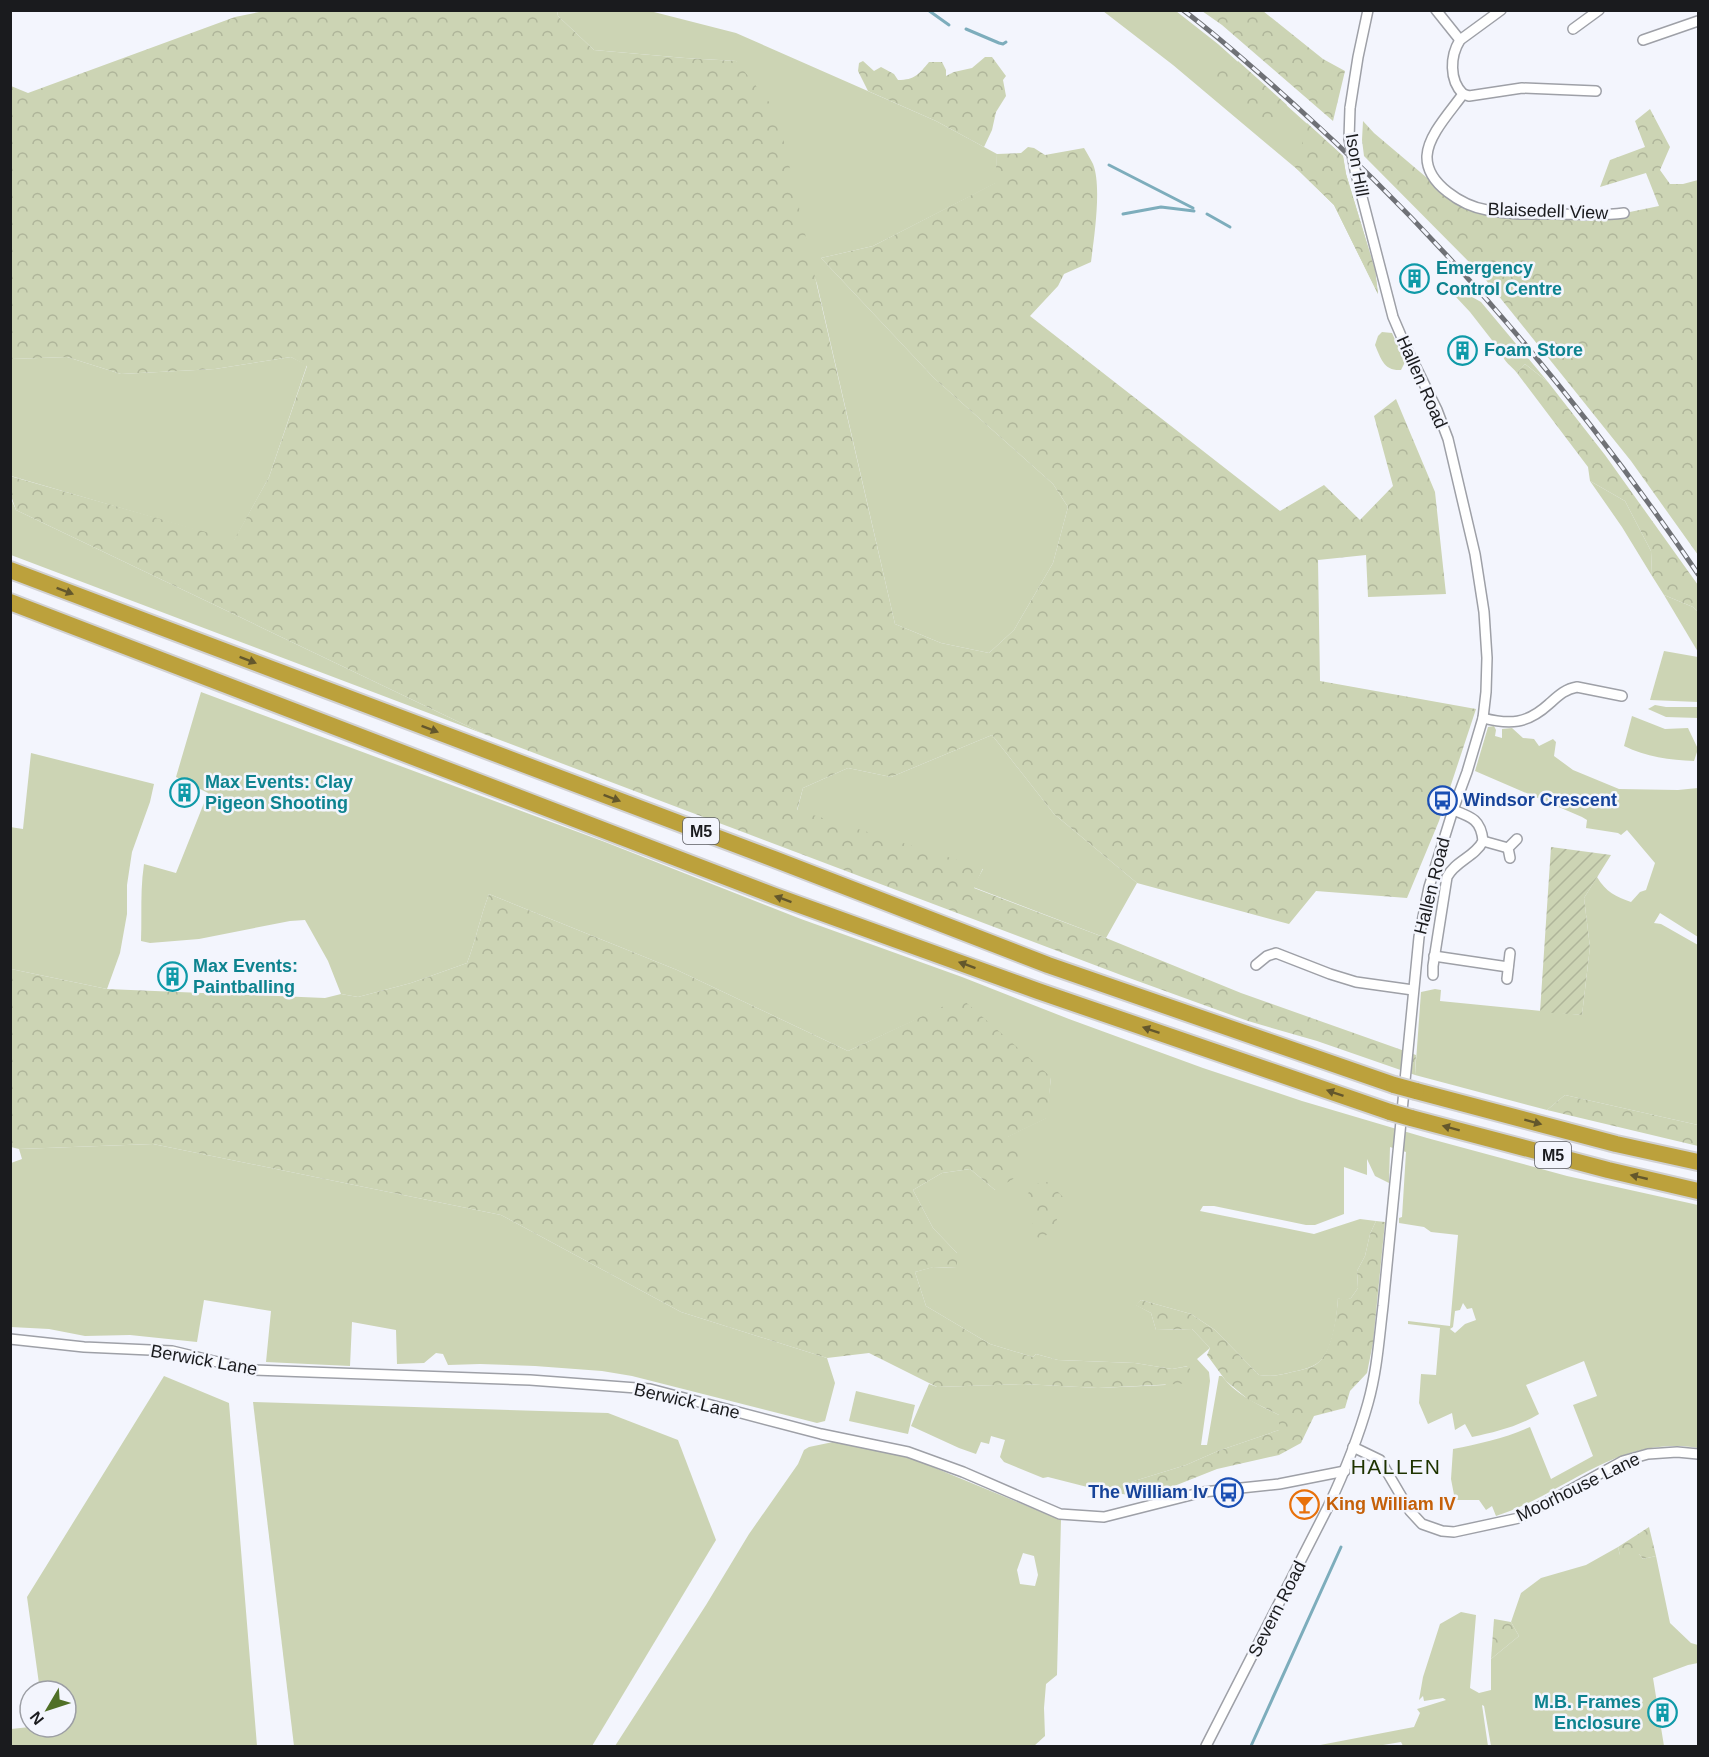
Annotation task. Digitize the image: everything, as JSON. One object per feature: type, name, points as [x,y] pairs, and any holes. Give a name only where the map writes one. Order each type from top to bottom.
[{"type":"highway","name":"M5","points":[[10,570],[1048,965],[1394,1085],[1616,1144],[1698,1162]]},
{"type":"highway","name":"M5","points":[[10,602],[775,896],[1038,991],[1390,1112],[1608,1170],[1698,1191]]},
{"type":"street","name":"Ison Hill","points":[[1368,10],[1350,108],[1349,139],[1354,170],[1393,317]]},
{"type":"street","points":[[1436,10],[1460,40]]},
{"type":"street","points":[[1501,10],[1460,40],[1455,47],[1453,71],[1459,90],[1463,94],[1469,96],[1522,88],[1596,91]]},
{"type":"street","points":[[1573,29],[1594,12]]},
{"type":"street","points":[[1643,39],[1698,21]]},
{"type":"street","name":"Blaisedell View","points":[[1463,94],[1433,135],[1427,156],[1432,176],[1458,200],[1486,210],[1505,213],[1607,215],[1624,213]]},
{"type":"street","name":"Hallen Road","points":[[1345,1471],[1368,1404],[1378,1354],[1419,937],[1425,904],[1483,718],[1486,692],[1487,658],[1481,584],[1475,554],[1444,430],[1437,410],[1393,317]]},
{"type":"street","points":[[1483,718],[1509,723],[1518,721],[1542,710],[1570,688],[1577,687],[1622,696]]},
{"type":"street","points":[[1453,810],[1479,823],[1484,841],[1509,853],[1517,839]]},
{"type":"street","points":[[1433,975],[1447,878],[1454,867],[1477,851],[1484,841]]},
{"type":"street","points":[[1256,965],[1267,956],[1276,953],[1356,982],[1413,990]]},
{"type":"street","points":[[1507,979],[1510,953]]},
{"type":"street","points":[[1434,956],[1508,967]]},
{"type":"street","name":"Berwick Lane","points":[[10,1340],[84,1347],[172,1351],[251,1370],[530,1380],[650,1389],[821,1434],[908,1452],[963,1472],[1060,1515],[1104,1517],[1203,1492],[1279,1484],[1345,1471]]},
{"type":"street","name":"Moorhouse Lane","points":[[1353,1447],[1380,1460],[1406,1506],[1422,1524],[1442,1531],[1454,1532],[1519,1518],[1623,1461],[1648,1454],[1677,1452],[1698,1454]]},
{"type":"street","name":"Severn Road","points":[[1206,1746],[1345,1471]]},
{"type":"green space","points":[[264,11],[557,11],[558,16],[594,50],[736,61],[777,112],[895,624],[941,643],[989,653],[1014,630],[1053,563],[1068,507],[1053,484],[934,378],[821,258],[873,246],[995,183],[997,154],[1021,153],[1028,147],[1045,155],[1084,148],[1096,174],[1096,212],[1091,262],[1064,274],[1058,286],[1030,316],[1280,511],[1324,485],[1360,520],[1393,486],[1374,416],[1396,399],[1435,492],[1446,594],[1368,597],[1366,555],[1318,560],[1320,681],[1476,709],[1439,821],[1407,898],[1316,891],[1289,924],[1137,883],[1054,814],[992,735],[891,777],[848,768],[803,788],[797,810],[983,868],[974,888],[1241,993],[1416,1055],[1415,1075],[1317,1041],[1248,1021],[1121,975],[484,734],[16,510],[11,496],[10,476],[234,540],[269,477],[307,366],[291,357],[215,369],[121,374],[67,357],[11,359],[11,86],[28,93],[235,17]]},
{"type":"green space","points":[[557,11],[650,11],[736,33],[936,121],[997,154],[996,183],[873,246],[821,258],[934,378],[1053,484],[1068,507],[1053,563],[1014,630],[989,653],[941,643],[895,624],[817,284],[736,61],[594,50],[558,16]]},
{"type":"green space","points":[[1103,11],[1176,11],[1218,44],[1343,156],[1346,174],[1375,270],[1378,294],[1334,205],[1298,170],[1173,65]]},
{"type":"green space","points":[[1202,11],[1263,11],[1323,59],[1345,71],[1333,121],[1222,25]]},
{"type":"green space","points":[[985,57],[992,57],[1006,76],[1003,80],[1006,96],[996,112],[992,130],[984,147],[936,121],[868,91],[858,71],[859,63],[863,61],[874,71],[881,67],[894,74],[898,80],[904,80],[916,76],[929,62],[942,62],[946,76],[972,68]]},
{"type":"green space","points":[[1238,61],[1287,105],[1269,131],[1251,114],[1249,108],[1236,98],[1230,87],[1223,85],[1207,65],[1220,66],[1231,74]]},
{"type":"green space","points":[[1650,109],[1670,147],[1660,170],[1670,184],[1683,184],[1698,180],[1698,555],[1631,461],[1481,274],[1364,156],[1362,140],[1363,121],[1439,188],[1484,211],[1586,221],[1659,206],[1646,173],[1600,187],[1610,160],[1645,147],[1635,121]]},
{"type":"green space","points":[[1307,123],[1343,156],[1346,174],[1375,270],[1378,294],[1334,205],[1295,167]]},
{"type":"green space","points":[[1465,293],[1481,302],[1548,382],[1525,364],[1517,373],[1508,364],[1502,353],[1456,297]]},
{"type":"green space","points":[[1382,332],[1392,333],[1405,362],[1401,370],[1387,366],[1381,359],[1375,345]]},
{"type":"green space","points":[[67,357],[121,374],[215,369],[291,357],[307,365],[269,477],[234,541],[11,476],[10,359]]},
{"type":"green space","points":[[1525,364],[1548,382],[1605,455],[1698,585],[1698,612],[1693,607],[1664,595],[1652,576],[1651,551],[1625,501],[1590,481],[1588,467],[1517,373]]},
{"type":"green space","points":[[1590,481],[1625,501],[1651,551],[1652,576],[1622,527]]},
{"type":"green space","points":[[10,496],[16,510],[484,734],[11,555]]},
{"type":"green space","points":[[1664,595],[1693,607],[1698,612],[1698,652]]},
{"type":"green space","points":[[1664,651],[1698,657],[1698,702],[1650,700]]},
{"type":"green space","points":[[201,692],[1203,1068],[1302,1101],[1427,1138],[1567,1176],[1698,1205],[1698,1448],[1669,1446],[1642,1450],[1617,1458],[1522,1506],[1496,1516],[1492,1506],[1486,1510],[1479,1500],[1455,1500],[1451,1479],[1453,1449],[1492,1440],[1530,1427],[1551,1479],[1593,1456],[1573,1405],[1597,1396],[1584,1361],[1526,1385],[1539,1414],[1523,1422],[1472,1437],[1465,1424],[1455,1430],[1452,1413],[1428,1424],[1419,1403],[1421,1374],[1436,1375],[1440,1328],[1408,1324],[1408,1321],[1450,1326],[1458,1235],[1431,1232],[1424,1227],[1399,1223],[1399,1218],[1402,1217],[1406,1152],[1390,1147],[1389,1183],[1375,1176],[1367,1159],[1367,1175],[1344,1167],[1344,1214],[1315,1225],[1214,1206],[1203,1206],[1200,1211],[1314,1234],[1360,1219],[1376,1221],[1370,1234],[1365,1256],[1357,1271],[1358,1288],[1351,1298],[1344,1301],[1338,1298],[1328,1350],[1316,1364],[1279,1375],[1259,1375],[1215,1330],[1191,1314],[1141,1300],[1136,1305],[1151,1313],[1156,1330],[1192,1329],[1210,1348],[1197,1359],[1209,1372],[1210,1381],[1201,1445],[1207,1445],[1219,1376],[1222,1376],[1248,1399],[1279,1415],[1279,1430],[1218,1451],[1186,1465],[1131,1482],[1129,1495],[1048,1477],[1043,1478],[1004,1462],[1000,1457],[1005,1440],[991,1436],[989,1444],[981,1442],[976,1454],[959,1448],[911,1426],[929,1384],[937,1387],[1023,1384],[1098,1388],[1165,1385],[1188,1366],[1172,1369],[1135,1363],[1058,1360],[1036,1354],[1033,1357],[990,1344],[926,1306],[915,1272],[933,1267],[957,1268],[957,1253],[933,1228],[913,1190],[942,1173],[970,1169],[995,1190],[1007,1137],[1046,1118],[1051,1078],[961,999],[848,1051],[677,970],[489,894],[467,963],[411,983],[358,997],[341,994],[328,961],[305,920],[199,939],[150,943],[141,941],[144,864],[176,873],[208,793],[176,777]],"holes":[[[1463,1303],[1467,1309],[1472,1308],[1476,1320],[1465,1324],[1455,1333],[1450,1329],[1453,1327],[1455,1311],[1460,1310]]]},
{"type":"green space","points":[[1655,705],[1698,707],[1698,718],[1666,717],[1648,709]]},
{"type":"green space","points":[[1632,716],[1665,729],[1688,728],[1698,749],[1694,761],[1658,757],[1624,746]]},
{"type":"green space","points":[[1494,726],[1495,736],[1502,738],[1502,729],[1512,728],[1523,738],[1534,739],[1539,746],[1553,739],[1556,742],[1554,756],[1573,770],[1619,789],[1698,788],[1698,937],[1660,913],[1654,923],[1661,924],[1698,945],[1698,1125],[1565,1095],[1547,1110],[1415,1075],[1421,992],[1441,990],[1440,1001],[1582,1015],[1590,947],[1584,898],[1597,877],[1612,893],[1631,902],[1640,892],[1646,890],[1655,863],[1627,830],[1621,835],[1586,828],[1587,820],[1582,817],[1475,771],[1488,727]]},
{"type":"green space","points":[[992,735],[1054,814],[1137,883],[1106,938],[973,887],[983,869],[797,811],[803,788],[848,768],[891,777]]},
{"type":"green space","points":[[31,753],[154,784],[132,852],[127,885],[127,914],[120,953],[107,989],[11,969],[10,827],[23,829]]},
{"type":"green space","points":[[1551,847],[1611,855],[1584,898],[1590,947],[1582,1015],[1540,1012]]},
{"type":"green space","points":[[489,894],[677,970],[848,1051],[961,998],[1051,1077],[1047,1118],[1008,1137],[1029,1155],[1013,1179],[995,1190],[970,1169],[942,1173],[913,1190],[933,1228],[957,1253],[957,1268],[934,1267],[915,1272],[926,1306],[990,1344],[1033,1357],[1036,1354],[1058,1360],[1135,1363],[1172,1369],[1189,1366],[1195,1383],[1098,1388],[1023,1384],[937,1387],[869,1353],[827,1358],[681,1312],[501,1215],[153,1144],[19,1149],[11,1147],[11,969],[107,989],[325,998],[341,994],[358,997],[411,983],[467,963]]},
{"type":"green space","points":[[1565,1095],[1698,1125],[1698,1146],[1547,1110]]},
{"type":"green space","points":[[153,1144],[501,1215],[681,1312],[827,1358],[835,1383],[825,1421],[817,1423],[632,1376],[602,1371],[535,1366],[448,1365],[443,1354],[436,1353],[424,1363],[397,1364],[396,1330],[352,1322],[350,1366],[266,1362],[271,1311],[204,1300],[197,1342],[130,1335],[85,1336],[49,1329],[11,1327],[10,1167],[11,1163],[22,1159],[19,1149]]},
{"type":"green space","points":[[1048,1182],[1063,1197],[1054,1230],[1039,1240],[1032,1227],[1036,1210],[1026,1196],[1035,1184]]},
{"type":"green space","points":[[1376,1221],[1385,1222],[1373,1343],[1367,1373],[1350,1391],[1345,1408],[1314,1416],[1301,1443],[1279,1455],[1217,1469],[1144,1498],[1129,1495],[1131,1482],[1186,1465],[1218,1451],[1279,1430],[1279,1415],[1249,1400],[1226,1381],[1207,1355],[1210,1348],[1192,1329],[1156,1330],[1151,1313],[1135,1305],[1141,1300],[1191,1314],[1215,1330],[1259,1375],[1280,1375],[1310,1367],[1324,1357],[1327,1350],[1335,1322],[1338,1298],[1344,1300],[1351,1298],[1358,1288],[1357,1271],[1365,1256],[1370,1234]]},
{"type":"green space","points":[[164,1376],[229,1403],[257,1746],[11,1746],[11,1729],[18,1728],[18,1739],[78,1739],[78,1679],[38,1679],[27,1597]]},
{"type":"green space","points":[[856,1391],[915,1405],[908,1434],[849,1421]]},
{"type":"green space","points":[[253,1402],[608,1413],[678,1440],[716,1540],[592,1746],[294,1746]]},
{"type":"green space","points":[[833,1442],[911,1458],[1061,1520],[1057,1675],[1046,1684],[1045,1736],[1034,1746],[615,1746],[749,1534],[798,1464],[804,1450]],"holes":[[[1023,1553],[1034,1556],[1038,1575],[1035,1586],[1020,1584],[1017,1570]]]},
{"type":"green space","points":[[1649,1527],[1656,1556],[1643,1559],[1639,1554],[1632,1559],[1620,1555],[1618,1547]]},
{"type":"green space","points":[[1618,1547],[1620,1555],[1639,1554],[1643,1559],[1656,1556],[1670,1623],[1691,1643],[1698,1645],[1698,1663],[1653,1678],[1664,1746],[1491,1746],[1482,1705],[1488,1746],[1403,1746],[1401,1742],[1377,1746],[1315,1746],[1414,1727],[1420,1713],[1417,1709],[1446,1700],[1443,1698],[1424,1701],[1423,1696],[1419,1700],[1423,1677],[1440,1624],[1461,1612],[1476,1615],[1470,1688],[1479,1693],[1491,1690],[1491,1659],[1519,1636],[1511,1622],[1521,1593],[1541,1578],[1586,1565]]},
{"type":"green space","points":[[1494,1619],[1511,1622],[1519,1636],[1491,1659]]},
{"type":"waterway","points":[[928,10],[949,25]]},
{"type":"waterway","points":[[966,29],[999,43],[1006,42]]},
{"type":"waterway","points":[[1109,165],[1193,208]]},
{"type":"waterway","points":[[1123,214],[1161,207],[1194,211]]},
{"type":"waterway","points":[[1207,214],[1230,227]]},
{"type":"waterway","points":[[1251,1746],[1341,1547]]},
{"type":"railway","points":[[1183,10],[1297,107],[1408,214],[1461,271],[1561,388],[1654,511],[1698,574]]},
{"type":"place","name":"Emergency Control Centre","points":[[1415,278]]},
{"type":"place","name":"Foam Store","points":[[1463,350]]},
{"type":"place","name":"Max Events: Clay Pigeon Shooting","points":[[184,792]]},
{"type":"place","name":"Windsor Crescent","points":[[1442,800]]},
{"type":"place","name":"Max Events: Paintballing","points":[[172,976]]},
{"type":"place","name":"The William Iv","points":[[1229,1492]]},
{"type":"place","name":"King William IV","points":[[1305,1504]]},
{"type":"place","name":"M.B. Frames Enclosure","points":[[1662,1712]]},
{"type":"district","name":"HALLEN","points":[[1396,1467]]}]
